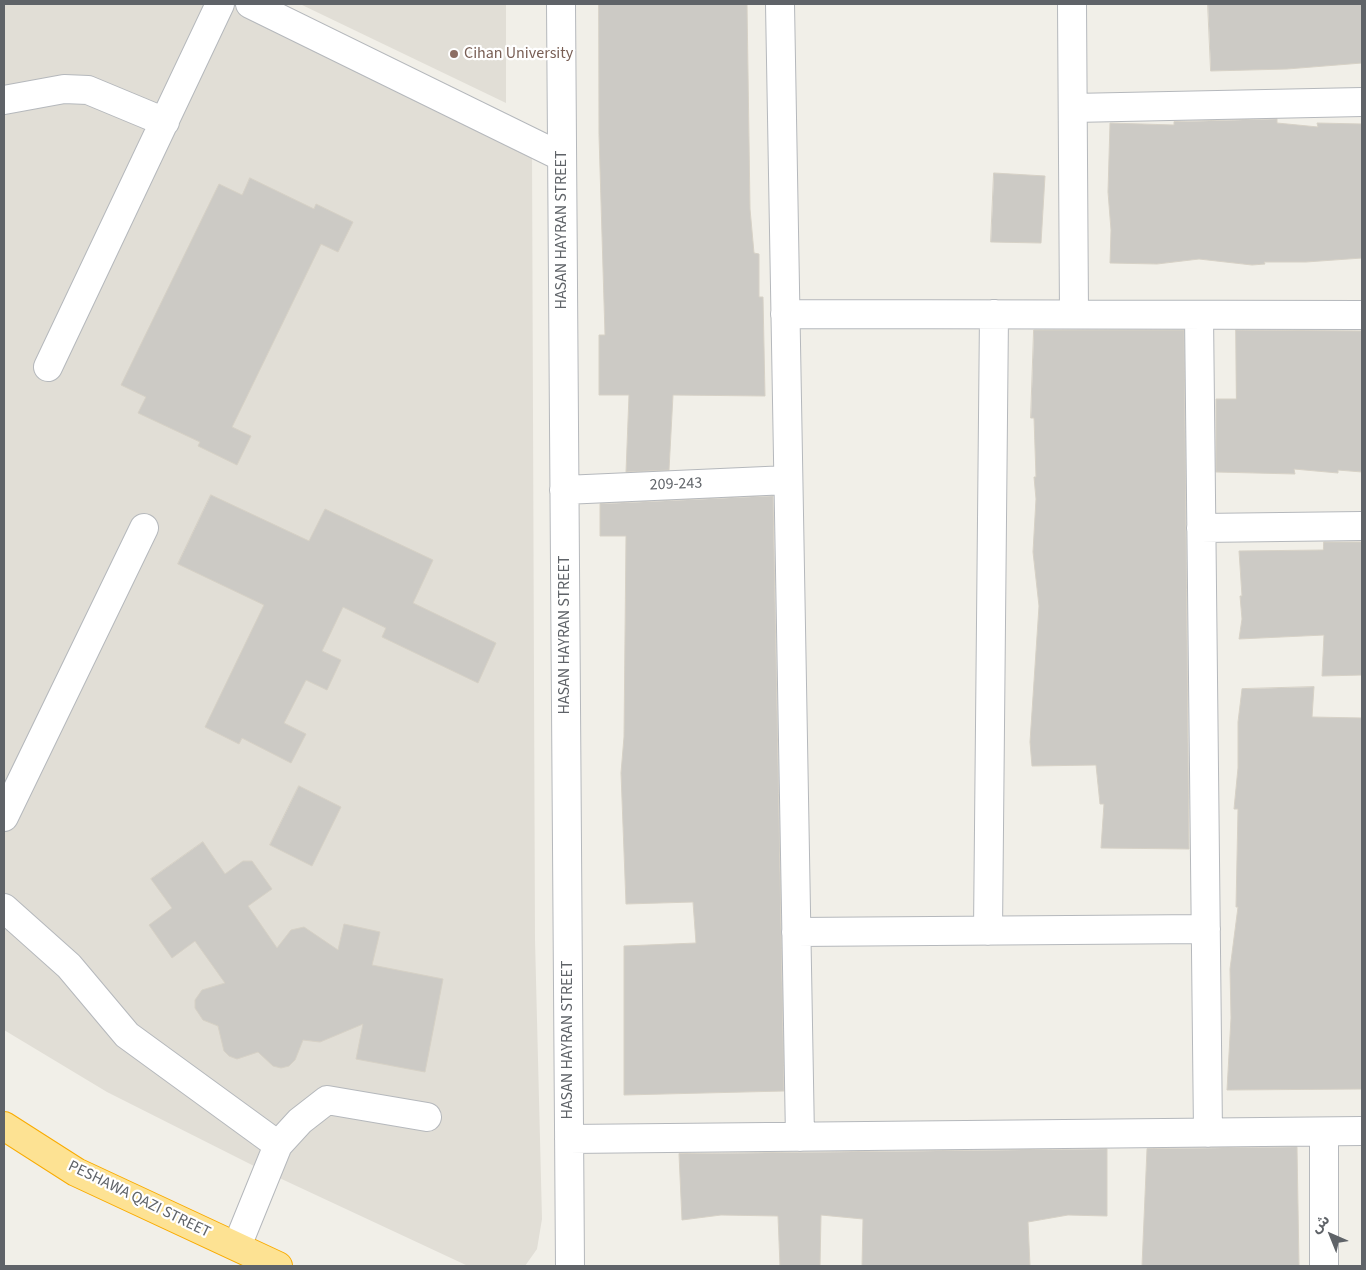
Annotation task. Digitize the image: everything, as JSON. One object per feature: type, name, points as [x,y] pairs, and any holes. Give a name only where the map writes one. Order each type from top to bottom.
[{"type":"highway","name":"PESHAWA QAZI STREET","points":[[4,1126],[76,1172],[278,1266]]},
{"type":"street","points":[[48,366],[220,4]]},
{"type":"street","points":[[250,4],[562,157]]},
{"type":"street","name":"HASAN HAYRAN STREET","points":[[561,4],[570,1266]]},
{"type":"street","points":[[780,4],[800,1137]]},
{"type":"street","points":[[1072,4],[1074,314]]},
{"type":"street","points":[[4,100],[64,89],[88,90],[165,122]]},
{"type":"street","points":[[1072,108],[1362,102]]},
{"type":"street","points":[[785,314],[1362,315]]},
{"type":"street","points":[[988,931],[994,314]]},
{"type":"street","points":[[1199,314],[1208,1133]]},
{"type":"street","name":"209-243","points":[[564,490],[788,480]]},
{"type":"street","points":[[1201,528],[1362,526]]},
{"type":"street","points":[[4,817],[144,528]]},
{"type":"street","points":[[4,908],[69,966],[127,1035],[278,1145]]},
{"type":"street","points":[[796,932],[1206,928]]},
{"type":"street","points":[[237,1246],[278,1145],[300,1121],[327,1100],[427,1117]]},
{"type":"street","points":[[569,1139],[1362,1131]]},
{"type":"street","points":[[1324,1132],[1324,1266]]},
{"type":"shaded area","points":[[4,4],[227,4],[361,65],[532,153],[535,940],[542,1219],[537,1249],[525,1266],[468,1266],[258,1168],[107,1092],[4,1030]]},
{"type":"shaded area","name":"Cihan University","points":[[300,4],[506,4],[506,103]]},
{"type":"building","points":[[599,4],[747,4],[750,209],[754,253],[759,254],[759,297],[763,297],[765,396],[673,395],[669,470],[626,472],[629,395],[599,395],[599,335],[605,335],[599,135]]},
{"type":"building","points":[[1208,4],[1362,4],[1362,63],[1287,69],[1211,71]]},
{"type":"building","points":[[1277,119],[1277,123],[1318,127],[1317,123],[1362,124],[1362,258],[1306,262],[1264,262],[1265,264],[1252,265],[1199,259],[1157,264],[1110,263],[1111,230],[1108,192],[1110,123],[1174,125],[1174,122]]},
{"type":"building","points":[[994,173],[1045,176],[1041,243],[991,242]]},
{"type":"building","points":[[250,178],[314,209],[316,204],[353,222],[338,252],[321,244],[232,427],[251,436],[237,465],[198,446],[200,442],[138,413],[146,397],[121,385],[219,184],[242,195]]},
{"type":"building","points":[[1034,330],[1184,330],[1189,849],[1101,848],[1104,804],[1100,804],[1096,765],[1032,766],[1030,742],[1039,606],[1033,552],[1036,499],[1034,418],[1031,418]]},
{"type":"building","points":[[1236,330],[1362,331],[1362,472],[1338,470],[1338,473],[1294,469],[1295,474],[1216,472],[1216,399],[1236,399]]},
{"type":"building","points":[[211,495],[309,541],[325,509],[433,560],[413,603],[496,643],[478,683],[382,637],[386,628],[343,607],[322,651],[341,660],[327,690],[306,680],[284,723],[306,734],[291,763],[242,738],[239,744],[205,727],[264,605],[178,564]]},
{"type":"building","points":[[773,496],[784,1091],[624,1095],[624,946],[696,943],[693,902],[626,904],[621,773],[624,737],[626,536],[600,536],[600,504]]},
{"type":"building","points":[[1324,542],[1362,542],[1362,675],[1322,676],[1324,635],[1239,639],[1242,619],[1240,596],[1242,596],[1239,551],[1323,550]]},
{"type":"building","points":[[1314,687],[1312,717],[1362,718],[1362,1089],[1227,1090],[1231,1018],[1230,969],[1238,907],[1236,907],[1238,809],[1234,809],[1238,768],[1238,722],[1242,689]]},
{"type":"building","points":[[299,786],[341,807],[312,866],[270,845]]},
{"type":"building","points":[[203,842],[225,874],[243,861],[252,861],[272,889],[248,906],[277,948],[291,930],[304,927],[338,950],[344,924],[380,932],[372,965],[443,979],[425,1072],[356,1059],[363,1024],[320,1042],[303,1040],[295,1060],[289,1066],[281,1068],[273,1066],[258,1052],[237,1059],[229,1056],[224,1051],[218,1026],[203,1020],[195,1008],[195,1000],[202,990],[225,983],[195,941],[172,958],[149,925],[172,908],[151,879]]},
{"type":"building","points":[[1297,1147],[1299,1266],[1142,1266],[1147,1149]]},
{"type":"building","points":[[1107,1149],[1107,1216],[1068,1215],[1028,1222],[1030,1266],[862,1266],[863,1219],[821,1215],[820,1266],[780,1266],[778,1216],[721,1215],[682,1220],[679,1154]]},
{"type":"place","name":"Cihan University","points":[[454,54]]}]
